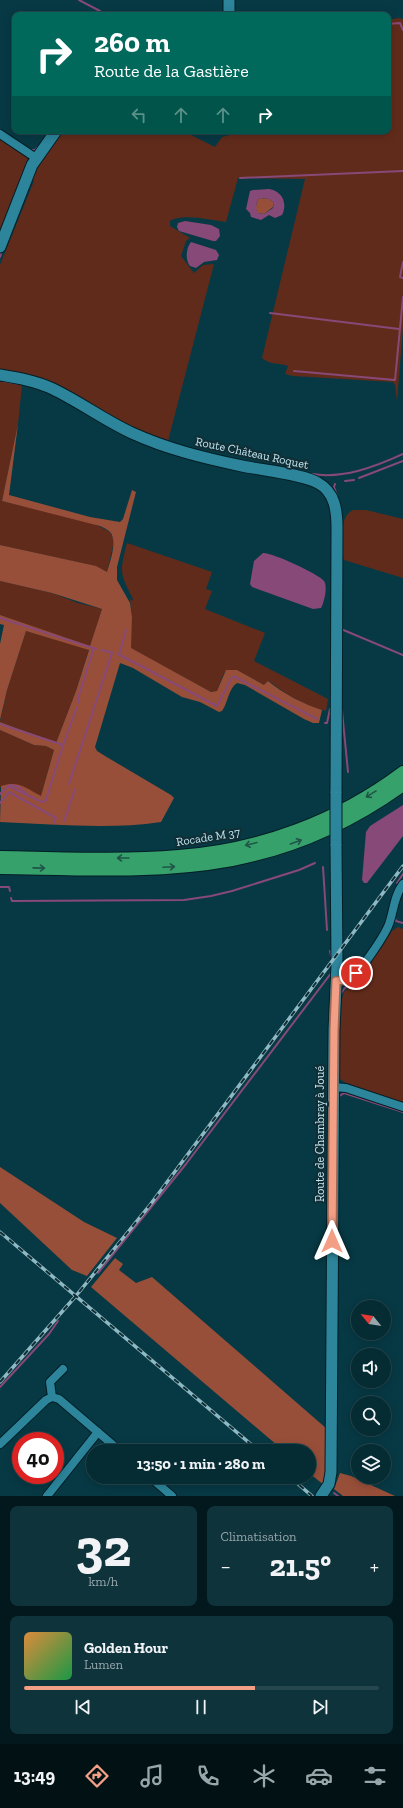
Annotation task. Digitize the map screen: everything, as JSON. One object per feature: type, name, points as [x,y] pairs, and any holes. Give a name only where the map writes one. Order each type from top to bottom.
[{"type":"highway","name":"Rocade M 37","points":[[0,857],[166,857],[237,848],[281,836],[318,822],[365,798],[403,772]]},
{"type":"highway","name":"Rocade M 37","points":[[0,868],[166,868],[233,860],[272,850],[322,832],[370,807],[403,785]]},
{"type":"street","points":[[229,0],[229,12]]},
{"type":"street","points":[[0,134],[36,158]]},
{"type":"street","points":[[0,247],[36,158],[54,134]]},
{"type":"street","name":"Route Château Roquet","points":[[0,375],[29,381],[51,388],[119,427],[166,446],[212,459],[306,478],[317,482],[328,490],[336,510],[337,528],[336,793]]},
{"type":"street","name":"Route de Chambray à Joué","points":[[323,1493],[329,1484],[331,1472],[333,1087],[334,1008],[336,981],[336,793]]},
{"type":"street","points":[[336,981],[347,980],[356,973],[383,936],[389,922],[394,900],[403,884]]},
{"type":"street","points":[[333,1087],[346,1088],[403,1107]]},
{"type":"street","points":[[52,1397],[50,1382],[63,1369]]},
{"type":"street","points":[[0,1444],[46,1400],[52,1397],[59,1399],[112,1444]]},
{"type":"street","points":[[47,1496],[98,1432]]},
{"type":"street","points":[[158,1484],[172,1496]]},
{"type":"shaded area","points":[[391,19],[403,19],[403,328],[397,401],[395,385],[393,382],[293,376],[285,374],[288,366],[272,363],[262,358],[305,179],[238,178],[226,222],[189,217],[170,221],[170,226],[190,238],[186,241],[181,256],[194,273],[203,265],[214,264],[168,441],[138,430],[100,411],[51,382],[37,377],[0,370],[0,265],[34,181],[30,180],[38,162],[59,134],[189,134],[215,147],[222,137],[234,134],[391,134]]},
{"type":"shaded area","points":[[0,139],[28,158],[0,230]]},
{"type":"shaded area","points":[[269,189],[277,192],[283,198],[284,202],[284,211],[282,215],[275,218],[269,215],[261,220],[251,217],[250,213],[246,209],[250,191]],"holes":[[[259,198],[269,199],[274,203],[273,208],[264,214],[258,213],[256,206]]]},
{"type":"shaded area","points":[[259,198],[269,199],[274,203],[273,207],[264,214],[257,213],[256,211]]},
{"type":"shaded area","points":[[185,221],[211,225],[219,229],[220,236],[216,241],[213,241],[179,231],[177,227],[178,223]]},
{"type":"shaded area","points":[[191,242],[216,250],[219,255],[217,260],[204,262],[196,268],[190,266],[187,261],[187,254],[188,247]]},
{"type":"shaded area","points":[[0,380],[22,385],[18,424],[2,501],[93,523],[110,532],[113,538],[113,546],[107,572],[95,566],[0,545]]},
{"type":"shaded area","points":[[18,424],[9,495],[90,517],[120,522],[123,519],[132,490],[136,492],[117,567],[117,580],[130,603],[132,617],[131,648],[211,692],[217,691],[226,670],[237,670],[264,685],[268,681],[294,698],[322,710],[319,723],[313,723],[304,719],[245,685],[237,683],[230,692],[222,711],[219,712],[200,702],[182,697],[133,668],[120,663],[95,747],[97,751],[174,798],[161,822],[121,826],[101,826],[0,822],[1,786],[7,784],[17,784],[41,796],[54,750],[46,746],[34,745],[0,730],[0,722],[56,743],[76,691],[89,650],[26,631],[7,690],[0,720],[0,644],[4,625],[0,624],[0,615],[90,646],[102,609],[52,593],[0,581],[0,545],[96,566],[107,572],[113,547],[113,537],[111,533],[100,526],[2,501]]},
{"type":"shaded area","points":[[353,510],[366,510],[403,519],[403,578],[344,560],[342,537],[343,524],[348,514]]},
{"type":"shaded area","points":[[127,543],[212,572],[206,589],[212,591],[205,609],[265,633],[254,661],[328,699],[326,711],[310,706],[296,699],[269,681],[264,685],[237,670],[224,673],[217,691],[211,692],[130,648],[132,617],[130,599],[134,601],[122,573]]},
{"type":"shaded area","points":[[263,553],[295,564],[324,581],[326,591],[321,608],[313,609],[252,587],[250,584],[254,561]]},
{"type":"shaded area","points":[[0,581],[52,593],[78,603],[102,609],[90,647],[0,615]]},
{"type":"shaded area","points":[[26,631],[89,649],[76,691],[56,743],[0,722],[7,690]]},
{"type":"shaded area","points":[[0,730],[34,745],[46,746],[54,750],[41,796],[0,787]]},
{"type":"shaded area","points":[[403,805],[403,836],[367,883],[364,883],[362,880],[366,832],[370,826]]},
{"type":"shaded area","points":[[398,927],[403,929],[403,1103],[346,1083],[340,1079],[340,1005],[344,992],[360,978],[392,931]]},
{"type":"shaded area","points":[[0,1167],[84,1222],[117,1238],[87,1276],[72,1270],[0,1203]]},
{"type":"shaded area","points":[[115,1258],[123,1264],[119,1270],[136,1283],[152,1277],[327,1429],[328,1468],[324,1485],[316,1479],[316,1444],[276,1444],[91,1287]]},
{"type":"shaded area","points":[[340,1473],[351,1476],[351,1484],[369,1484],[395,1496],[343,1496],[334,1489]]},
{"type":"waterway","points":[[79,0],[101,12]]},
{"type":"waterway","points":[[391,24],[400,23],[403,30]]},
{"type":"waterway","points":[[31,150],[35,150],[39,146]]},
{"type":"waterway","points":[[240,178],[403,171]]},
{"type":"waterway","points":[[0,257],[2,251]]},
{"type":"waterway","points":[[403,262],[400,277],[403,278]]},
{"type":"waterway","points":[[294,371],[395,380],[403,297]]},
{"type":"waterway","points":[[270,313],[399,329]]},
{"type":"waterway","points":[[3,381],[19,384]]},
{"type":"waterway","points":[[312,474],[335,475],[359,471],[403,454]]},
{"type":"waterway","points":[[359,478],[403,461]]},
{"type":"waterway","points":[[345,481],[354,480]]},
{"type":"waterway","points":[[335,484],[334,487],[337,496]]},
{"type":"waterway","points":[[0,618],[96,649]]},
{"type":"waterway","points":[[341,629],[403,655]]},
{"type":"waterway","points":[[119,655],[126,630]]},
{"type":"waterway","points":[[78,703],[78,698],[94,648]]},
{"type":"waterway","points":[[102,650],[113,653]]},
{"type":"waterway","points":[[69,784],[112,653]]},
{"type":"waterway","points":[[118,654],[217,706],[232,677],[235,677],[317,719]]},
{"type":"waterway","points":[[63,745],[77,707]]},
{"type":"waterway","points":[[325,723],[327,723],[330,709]]},
{"type":"waterway","points":[[342,711],[348,772]]},
{"type":"waterway","points":[[0,724],[63,745],[46,800],[42,802],[8,786],[0,794]]},
{"type":"waterway","points":[[11,785],[19,787],[26,794]]},
{"type":"waterway","points":[[64,821],[75,789]]},
{"type":"waterway","points":[[0,803],[9,792],[56,818],[54,823]]},
{"type":"waterway","points":[[11,898],[12,901],[184,900],[232,891],[299,870],[315,863]]},
{"type":"waterway","points":[[323,867],[327,930]]},
{"type":"waterway","points":[[397,883],[403,874]]},
{"type":"waterway","points":[[0,887],[9,887],[10,891]]},
{"type":"waterway","points":[[395,918],[396,921],[403,923]]},
{"type":"waterway","points":[[330,951],[331,956]]},
{"type":"waterway","points":[[98,1273],[186,1164],[332,972]]},
{"type":"waterway","points":[[340,995],[344,989],[362,973]]},
{"type":"waterway","points":[[338,1097],[344,1093],[403,1112]]},
{"type":"waterway","points":[[0,1387],[49,1334],[58,1321]]},
{"type":"waterway","points":[[334,1493],[338,1496]]},
{"type":"railway","points":[[0,1382],[75,1297],[150,1205],[403,866]]},
{"type":"railway","points":[[0,1232],[251,1444]]},
{"type":"railway","points":[[298,1484],[312,1496]]},
{"type":"route","points":[[332,1241],[334,1008],[336,981],[347,980],[352,978],[356,973]]}]
